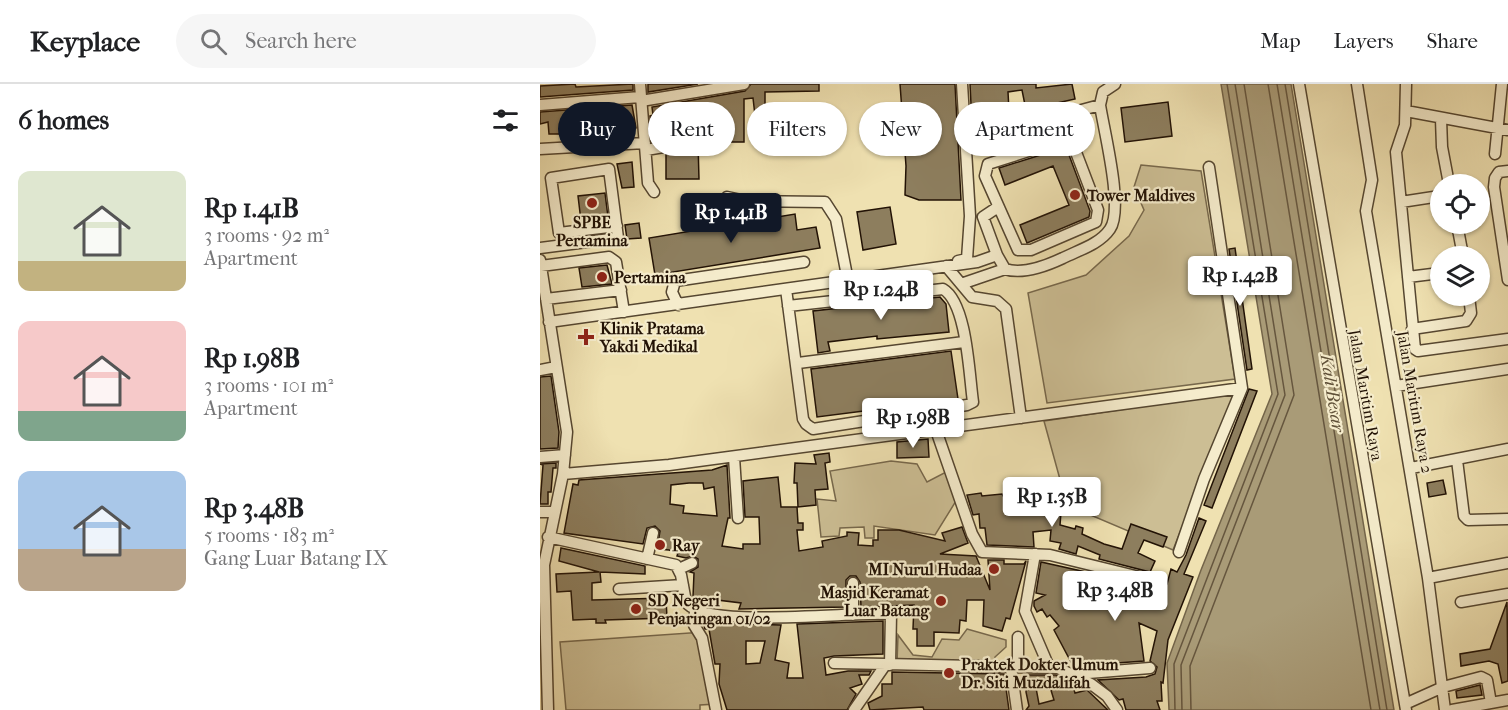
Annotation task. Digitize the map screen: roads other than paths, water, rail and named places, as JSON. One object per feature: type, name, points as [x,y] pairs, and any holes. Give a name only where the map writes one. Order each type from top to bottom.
[{"type":"street","points":[[640,84],[648,183],[654,192]]},
{"type":"street","points":[[540,105],[641,99],[744,84]]},
{"type":"street","points":[[928,269],[940,261],[967,259],[970,216],[962,84]]},
{"type":"street","points":[[961,284],[1005,269],[1015,272],[1059,260],[1099,240],[1111,228],[1115,199],[1100,105],[1103,92],[1115,84]]},
{"type":"street","name":"Jalan Maritim Raya","points":[[1299,84],[1406,707]]},
{"type":"street","name":"Jalan Maritim Raya 2","points":[[1357,84],[1372,180],[1366,211],[1411,468],[1445,710]]},
{"type":"street","points":[[1406,84],[1407,111],[1402,139],[1396,152],[1415,349],[1418,351],[1508,339]]},
{"type":"street","points":[[1495,154],[1503,129],[1503,84]]},
{"type":"street","points":[[1095,106],[1100,105]]},
{"type":"street","points":[[1407,111],[1503,129]]},
{"type":"street","points":[[1441,119],[1442,147],[1447,174]]},
{"type":"street","points":[[1071,140],[1095,200],[1098,210],[1096,222],[1030,250],[1018,250],[1007,230],[985,176],[988,164],[1071,140]]},
{"type":"street","points":[[540,149],[646,147]]},
{"type":"street","points":[[1179,552],[1204,479],[1242,388],[1209,167]]},
{"type":"street","points":[[540,248],[618,238],[617,226],[609,169],[550,178],[559,233],[617,226]]},
{"type":"street","points":[[1504,172],[1495,178],[1494,186],[1508,280]]},
{"type":"street","points":[[727,197],[746,201],[825,202],[836,219],[848,282]]},
{"type":"street","points":[[1401,202],[1430,198]]},
{"type":"street","points":[[998,207],[983,217],[997,255],[1005,269]]},
{"type":"street","points":[[991,239],[1007,230]]},
{"type":"street","points":[[549,322],[848,282],[977,262],[997,255]]},
{"type":"street","points":[[548,710],[542,658],[542,565],[563,474],[567,432],[541,263],[609,257],[616,262],[624,312]]},
{"type":"street","points":[[678,305],[672,292],[675,281],[804,262]]},
{"type":"street","points":[[946,266],[972,297],[997,301],[1006,309],[1021,418]]},
{"type":"street","points":[[1408,277],[1430,274]]},
{"type":"street","points":[[786,289],[788,306],[798,363],[803,419],[813,429],[967,405],[973,402],[961,316],[950,293],[943,289],[788,306]]},
{"type":"street","points":[[546,299],[621,290]]},
{"type":"street","points":[[1412,329],[1466,321],[1471,313],[1470,306]]},
{"type":"street","points":[[798,363],[964,342]]},
{"type":"street","points":[[540,370],[556,367]]},
{"type":"street","points":[[1396,386],[1508,369]]},
{"type":"street","points":[[563,474],[734,457],[1242,388]]},
{"type":"street","points":[[936,430],[979,549],[987,553],[1050,555],[1160,582]]},
{"type":"street","points":[[1411,468],[1508,449]]},
{"type":"street","points":[[540,457],[565,455]]},
{"type":"street","points":[[734,457],[738,518]]},
{"type":"street","points":[[1457,460],[1464,516],[1468,520],[1508,519]]},
{"type":"street","points":[[540,512],[554,512]]},
{"type":"street","points":[[647,559],[653,533]]},
{"type":"street","points":[[548,537],[676,565],[679,569],[686,602],[694,611],[694,625],[702,638],[716,710]]},
{"type":"street","points":[[1035,554],[1024,603],[1026,619],[1049,667]]},
{"type":"street","points":[[679,569],[692,563]]},
{"type":"street","points":[[1428,578],[1508,563]]},
{"type":"street","points":[[853,583],[854,615]]},
{"type":"street","points":[[619,589],[683,585]]},
{"type":"street","points":[[1461,602],[1508,594]]},
{"type":"street","points":[[694,611],[759,618],[893,615],[888,665],[854,710]]},
{"type":"street","points":[[1017,710],[1014,667],[1018,637]]},
{"type":"street","points":[[834,663],[1049,667],[1075,674],[1107,696],[1117,710]]},
{"type":"street","points":[[1075,674],[1150,668]]},
{"type":"street","points":[[1406,707],[1443,687],[1485,678],[1491,703]]},
{"type":"street","points":[[1452,710],[1508,700]]},
{"type":"water","name":"Kali Besar","points":[[1221,84],[1291,84],[1394,710],[1169,710],[1167,663],[1201,570],[1272,394]]},
{"type":"place","name":"Tower Maldives","points":[[1075,195]]},
{"type":"place","name":"SPBE Pertamina","points":[[592,203]]},
{"type":"place","name":"Pertamina","points":[[602,277]]},
{"type":"place","name":"Klinik Pratama Yakdi Medikal","points":[[586,337]]},
{"type":"place","name":"Ray","points":[[660,545]]},
{"type":"place","name":"MI Nurul Hudaa","points":[[994,569]]},
{"type":"place","name":"Masjid Keramat Luar Batang","points":[[941,601]]},
{"type":"place","name":"SD Negeri Penjaringan 01/02","points":[[636,609]]},
{"type":"place","name":"Praktek Dokter Umum Dr. Siti Muzdalifah","points":[[949,673]]}]
